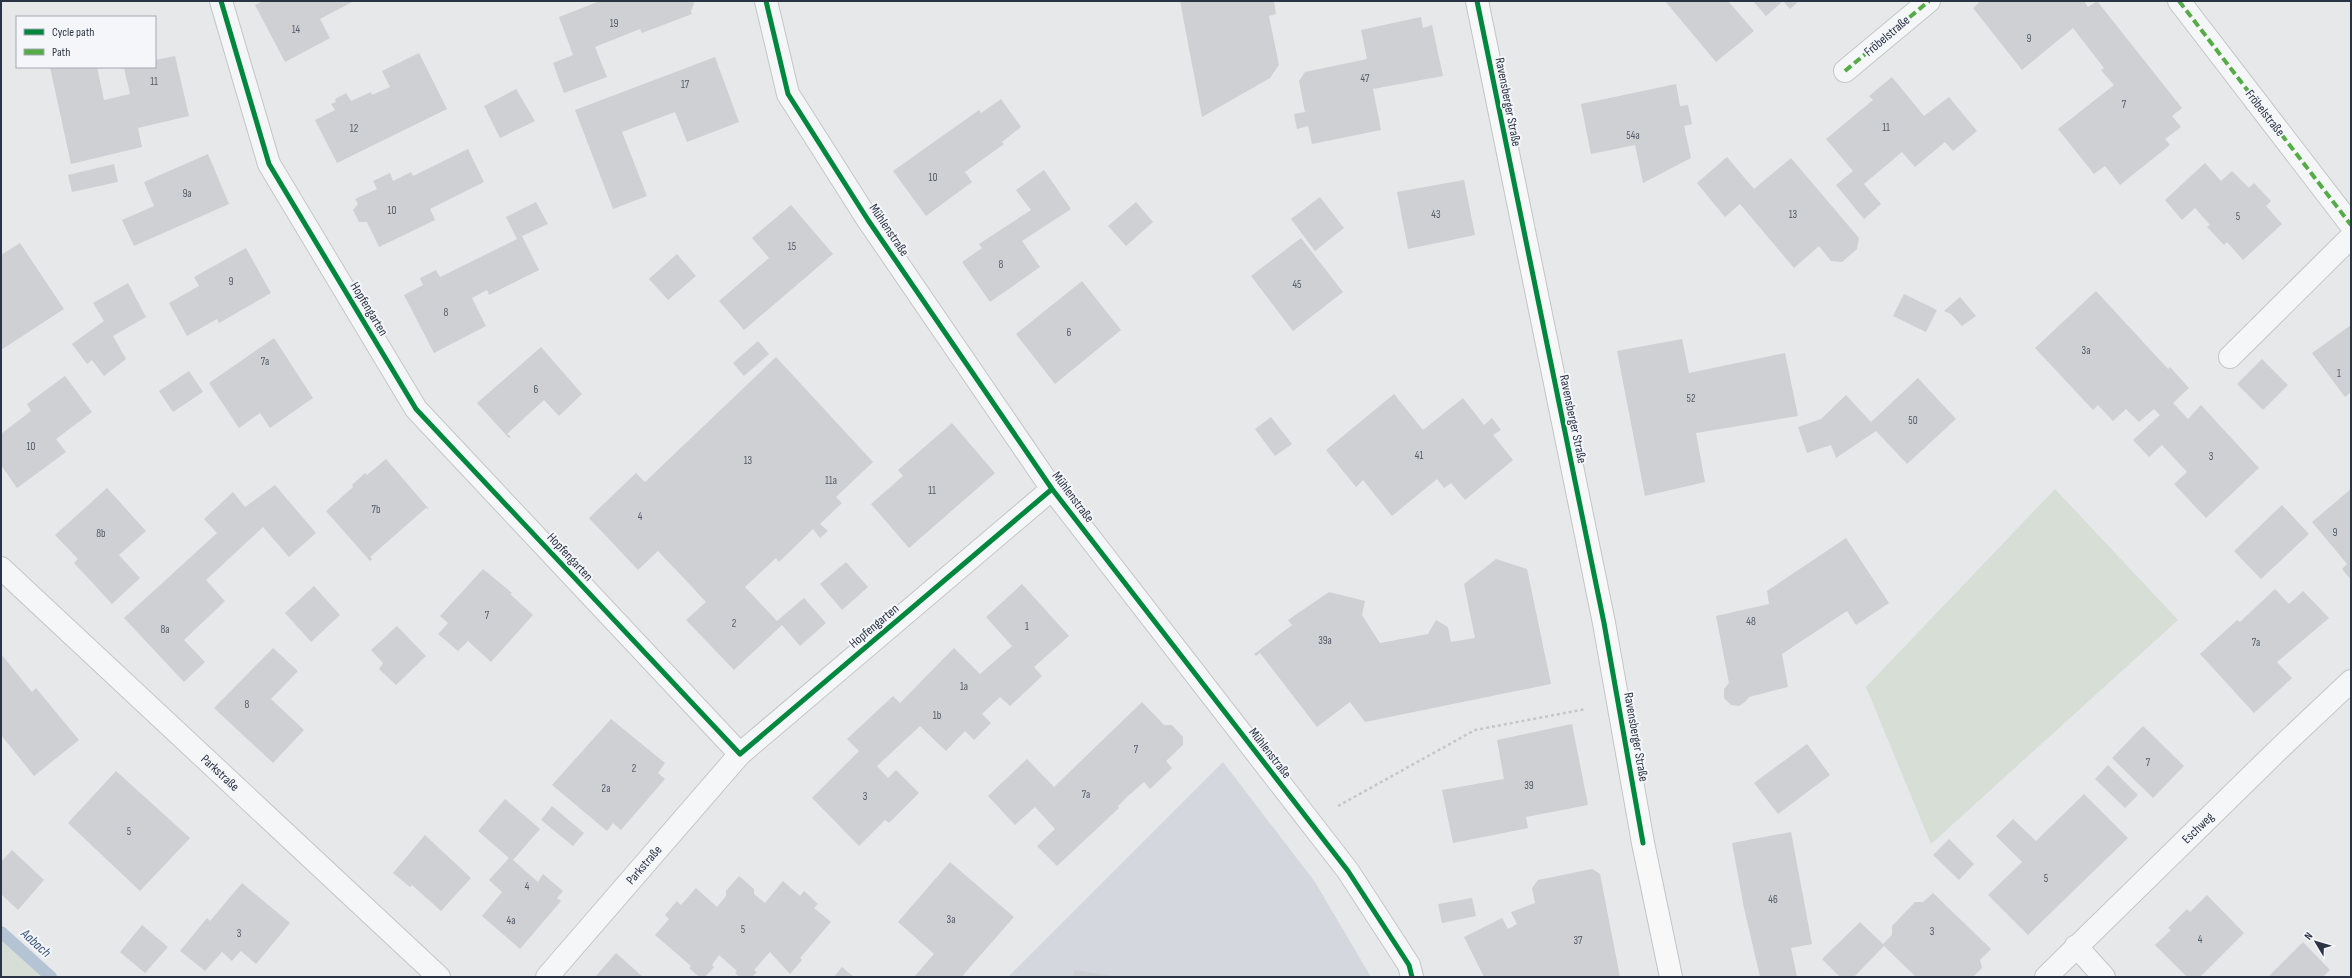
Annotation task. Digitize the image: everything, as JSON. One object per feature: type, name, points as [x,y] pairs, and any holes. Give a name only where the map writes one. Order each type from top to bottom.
[{"type":"main road","name":"Ravensberger Straße","points":[[1477,1],[1620,703],[1644,843],[1671,977]]},
{"type":"street","name":"Hopfengarten","points":[[221,1],[269,164],[416,409],[740,754],[1052,489]]},
{"type":"street","name":"Mühlenstraße","points":[[766,1],[788,94],[868,220],[1052,489],[1348,871],[1409,965],[1412,977]]},
{"type":"street","name":"Fröbelstraße","points":[[1844,71],[1929,1]]},
{"type":"street","name":"Fröbelstraße","points":[[2179,1],[2351,225]]},
{"type":"street","points":[[2230,357],[2351,237]]},
{"type":"street","name":"Parkstraße","points":[[1,568],[439,977]]},
{"type":"street","name":"Eschweg","points":[[2046,977],[2076,946],[2351,681]]},
{"type":"street","name":"Parkstraße","points":[[547,977],[740,754]]},
{"type":"street","points":[[2076,946],[2104,977]]},
{"type":"path","points":[[1310,822],[1475,730],[1620,703]]},
{"type":"shaded area","points":[[2055,489],[2178,620],[1931,844],[1866,687]]},
{"type":"shaded area","points":[[1223,762],[1315,882],[1371,977],[1008,977]]},
{"type":"shaded area","points":[[1,932],[51,977],[1,977]]},
{"type":"building","points":[[263,1],[354,1],[320,19],[330,38],[285,62],[255,5]]},
{"type":"building","points":[[600,1],[693,1],[694,4],[691,11],[692,14],[642,33],[640,29],[595,47],[607,77],[564,93],[553,63],[573,55],[559,17]]},
{"type":"building","points":[[1180,1],[1274,1],[1276,14],[1269,16],[1279,65],[1270,78],[1202,117]]},
{"type":"building","points":[[1665,1],[1728,1],[1754,31],[1716,62]]},
{"type":"building","points":[[1753,1],[1783,1],[1766,16]]},
{"type":"building","points":[[1783,1],[1799,1],[1790,9]]},
{"type":"building","points":[[1981,1],[2084,1],[2088,7],[2097,1],[2182,108],[2172,116],[2181,127],[2165,139],[2170,145],[2120,185],[2105,166],[2094,174],[2058,129],[2114,85],[2101,70],[2104,68],[2073,28],[2022,70],[1973,8]]},
{"type":"building","points":[[1421,17],[1423,28],[1432,25],[1443,76],[1373,89],[1381,130],[1312,144],[1308,126],[1297,129],[1294,114],[1305,112],[1299,81],[1305,72],[1367,59],[1361,30]]},
{"type":"building","points":[[419,53],[447,109],[337,163],[315,120],[335,110],[331,104],[336,102],[335,99],[346,93],[351,101],[371,92],[372,95],[390,87],[382,71]]},
{"type":"building","points":[[175,56],[189,116],[138,128],[142,147],[71,164],[50,68],[97,68],[104,100],[130,94],[124,68],[156,68],[156,60]]},
{"type":"building","points":[[715,57],[739,122],[687,142],[675,112],[622,132],[647,196],[613,209],[575,110]]},
{"type":"building","points":[[1892,77],[1924,116],[1949,97],[1977,131],[1953,151],[1945,142],[1915,167],[1902,152],[1864,184],[1881,204],[1864,219],[1836,185],[1853,171],[1826,139],[1873,100],[1869,96]]},
{"type":"building","points":[[1676,84],[1680,106],[1688,105],[1692,124],[1684,126],[1691,158],[1643,183],[1635,145],[1591,154],[1581,104]]},
{"type":"building","points":[[516,89],[535,121],[500,138],[484,106]]},
{"type":"building","points":[[1001,99],[1021,127],[1002,142],[1004,144],[965,172],[972,182],[926,216],[893,171],[979,110],[981,113]]},
{"type":"building","points":[[468,149],[484,182],[430,209],[435,220],[379,247],[367,222],[359,222],[353,210],[358,204],[355,199],[377,189],[373,181],[390,173],[393,181],[411,172],[413,176]]},
{"type":"building","points":[[208,154],[229,204],[134,246],[122,220],[154,206],[144,182]]},
{"type":"building","points":[[1727,157],[1754,189],[1791,158],[1859,238],[1857,249],[1842,262],[1831,261],[1819,246],[1794,268],[1740,204],[1725,217],[1697,183]]},
{"type":"building","points":[[2205,163],[2221,181],[2232,171],[2249,188],[2254,183],[2271,201],[2266,206],[2282,224],[2243,260],[2227,242],[2224,245],[2207,227],[2210,225],[2195,208],[2182,220],[2165,200]]},
{"type":"building","points":[[114,164],[118,182],[72,192],[68,175]]},
{"type":"building","points":[[1044,170],[1071,209],[1022,241],[1040,267],[990,302],[962,262],[982,248],[979,244],[1031,210],[1016,190]]},
{"type":"building","points":[[1464,180],[1475,235],[1408,249],[1397,192]]},
{"type":"building","points":[[1320,197],[1344,228],[1315,251],[1291,219]]},
{"type":"building","points":[[536,202],[548,224],[522,236],[539,270],[489,295],[487,290],[472,298],[486,326],[434,353],[404,295],[423,285],[420,278],[436,270],[440,277],[517,239],[506,217]]},
{"type":"building","points":[[1136,202],[1153,222],[1126,246],[1108,226]]},
{"type":"building","points":[[791,205],[833,254],[744,330],[719,301],[769,258],[752,238]]},
{"type":"building","points":[[1301,238],[1343,292],[1293,331],[1251,276]]},
{"type":"building","points":[[20,243],[64,309],[1,350],[1,255]]},
{"type":"building","points":[[246,248],[271,293],[219,323],[217,319],[187,336],[169,303],[199,286],[194,277]]},
{"type":"building","points":[[677,254],[696,276],[668,300],[649,279]]},
{"type":"building","points":[[1082,281],[1121,330],[1055,384],[1016,334]]},
{"type":"building","points":[[128,283],[146,317],[113,336],[126,359],[104,376],[92,360],[87,364],[72,344],[104,321],[93,303]]},
{"type":"building","points":[[2096,291],[2168,369],[2170,367],[2189,388],[2173,403],[2188,419],[2201,405],[2259,468],[2206,518],[2174,484],[2187,472],[2162,445],[2149,457],[2133,440],[2160,415],[2154,409],[2139,422],[2126,409],[2113,421],[2098,405],[2093,410],[2035,348]]},
{"type":"building","points":[[1904,294],[1937,310],[1926,332],[1893,316]]},
{"type":"building","points":[[1960,297],[1976,316],[1962,326],[1951,314],[1944,311]]},
{"type":"building","points":[[2351,325],[2351,392],[2345,397],[2312,353]]},
{"type":"building","points":[[274,338],[313,398],[270,428],[260,413],[239,428],[209,383]]},
{"type":"building","points":[[1682,339],[1689,373],[1785,353],[1798,416],[1696,433],[1705,482],[1645,496],[1617,351]]},
{"type":"building","points":[[758,341],[769,354],[744,376],[733,363]]},
{"type":"building","points":[[541,347],[582,394],[559,416],[544,400],[507,434],[511,437],[509,438],[477,403]]},
{"type":"building","points":[[776,357],[873,462],[836,497],[842,503],[820,524],[828,531],[820,538],[813,529],[779,562],[776,558],[745,587],[777,621],[804,598],[826,623],[800,646],[782,625],[734,670],[686,620],[706,602],[658,551],[638,570],[589,518],[636,473],[645,482]]},
{"type":"building","points":[[2262,359],[2288,385],[2263,410],[2237,384]]},
{"type":"building","points":[[189,371],[203,392],[173,412],[159,391]]},
{"type":"building","points":[[65,376],[92,412],[56,439],[66,452],[17,488],[1,465],[1,434],[31,411],[27,404]]},
{"type":"building","points":[[1918,378],[1956,419],[1907,464],[1876,431],[1836,458],[1831,445],[1807,453],[1798,427],[1821,419],[1846,395],[1871,422]]},
{"type":"building","points":[[1394,394],[1423,430],[1463,398],[1484,425],[1492,418],[1501,430],[1493,435],[1513,460],[1465,500],[1451,483],[1444,488],[1437,479],[1392,516],[1363,480],[1356,487],[1326,450]]},
{"type":"building","points":[[1271,417],[1292,444],[1275,456],[1255,429]]},
{"type":"building","points":[[952,423],[995,473],[909,548],[871,504],[903,476],[898,470]]},
{"type":"building","points":[[386,459],[429,509],[426,508],[370,557],[372,559],[370,561],[326,511],[353,487],[352,485],[365,473],[367,475]]},
{"type":"building","points":[[275,485],[316,533],[289,557],[263,527],[206,580],[225,601],[184,640],[205,662],[184,682],[124,618],[217,533],[204,519],[233,492],[245,507]]},
{"type":"building","points":[[107,488],[146,531],[119,555],[140,578],[112,604],[74,563],[78,559],[55,535]]},
{"type":"building","points":[[2351,489],[2351,580],[2342,569],[2347,564],[2312,522]]},
{"type":"building","points":[[2282,505],[2309,534],[2261,579],[2234,551]]},
{"type":"building","points":[[1846,538],[1889,603],[1856,625],[1847,611],[1782,654],[1788,687],[1749,697],[1739,706],[1731,705],[1724,698],[1724,689],[1729,683],[1716,616],[1769,604],[1767,591]]},
{"type":"building","points":[[1496,559],[1527,569],[1551,684],[1365,722],[1350,702],[1317,727],[1260,653],[1256,656],[1254,654],[1292,625],[1288,620],[1329,592],[1365,601],[1362,615],[1380,643],[1428,634],[1436,620],[1448,627],[1451,642],[1475,638],[1464,584]]},
{"type":"building","points":[[846,562],[868,587],[842,610],[820,584]]},
{"type":"building","points":[[483,569],[512,593],[510,594],[533,615],[491,662],[468,641],[458,651],[438,634],[448,623],[440,616]]},
{"type":"building","points":[[1022,584],[1069,636],[1034,667],[1042,676],[1010,706],[1000,697],[982,714],[991,723],[974,740],[965,731],[946,751],[920,726],[877,766],[888,778],[896,770],[919,793],[889,823],[885,820],[859,846],[812,798],[859,751],[847,739],[893,696],[900,703],[954,648],[980,674],[1012,646],[986,617]]},
{"type":"building","points":[[314,586],[340,615],[311,642],[285,613]]},
{"type":"building","points":[[2275,589],[2289,604],[2303,591],[2329,618],[2277,662],[2292,678],[2254,713],[2200,654],[2237,620],[2240,622]]},
{"type":"building","points":[[397,626],[426,656],[396,685],[379,669],[383,663],[371,650]]},
{"type":"building","points":[[273,648],[298,671],[271,699],[304,730],[273,763],[214,708]]},
{"type":"building","points":[[1,654],[32,692],[36,688],[79,740],[34,776],[1,735]]},
{"type":"building","points":[[1142,702],[1164,725],[1172,725],[1183,737],[1183,745],[1166,761],[1172,768],[1150,789],[1144,782],[1118,806],[1119,808],[1057,866],[1037,846],[1055,829],[1035,807],[1015,825],[988,796],[1027,759],[1054,787]]},
{"type":"building","points":[[611,719],[665,763],[658,773],[665,779],[621,830],[613,823],[607,831],[552,785]]},
{"type":"building","points":[[1572,724],[1588,805],[1526,817],[1528,828],[1453,843],[1442,790],[1504,779],[1497,740]]},
{"type":"building","points":[[2143,726],[2184,766],[2153,798],[2112,758]]},
{"type":"building","points":[[1807,744],[1830,775],[1778,814],[1754,783]]},
{"type":"building","points":[[2108,765],[2138,795],[2125,808],[2095,779]]},
{"type":"building","points":[[116,771],[190,838],[140,891],[68,823]]},
{"type":"building","points":[[2084,794],[2128,838],[2028,935],[1988,895],[2022,862],[1996,836],[2013,819],[2036,841]]},
{"type":"building","points":[[505,799],[540,829],[513,860],[538,882],[543,874],[563,891],[557,898],[561,901],[520,949],[482,916],[502,892],[489,880],[509,858],[478,831]]},
{"type":"building","points":[[552,806],[584,833],[573,846],[541,820]]},
{"type":"building","points":[[1791,832],[1812,944],[1791,948],[1797,977],[1760,977],[1744,908],[1732,843]]},
{"type":"building","points":[[425,835],[471,878],[441,911],[412,885],[410,887],[393,873]]},
{"type":"building","points":[[1949,839],[1974,864],[1959,880],[1933,855]]},
{"type":"building","points":[[12,850],[44,880],[18,910],[1,894],[1,862]]},
{"type":"building","points":[[950,862],[1014,917],[963,975],[965,977],[914,977],[934,954],[898,922]]},
{"type":"building","points":[[1592,869],[1600,874],[1620,977],[1484,977],[1464,937],[1502,918],[1508,929],[1517,924],[1511,912],[1535,903],[1532,888],[1538,880]]},
{"type":"building","points":[[739,876],[754,889],[754,894],[765,903],[783,881],[800,896],[804,891],[818,904],[814,908],[831,922],[800,958],[802,960],[790,974],[770,952],[754,970],[757,972],[752,977],[740,977],[735,973],[737,971],[719,955],[712,965],[714,967],[705,977],[699,977],[689,968],[691,966],[655,935],[669,919],[665,915],[677,901],[681,905],[696,888],[717,907],[726,896],[726,891]]},
{"type":"building","points":[[242,883],[290,923],[256,964],[241,951],[232,961],[222,952],[205,971],[180,951],[207,918],[210,921]]},
{"type":"building","points":[[1933,893],[1991,949],[1980,960],[1982,968],[1973,977],[1916,977],[1884,946],[1854,977],[1840,977],[1822,959],[1860,922],[1883,944],[1892,935],[1892,926],[1915,902],[1923,902]]},
{"type":"building","points":[[2207,895],[2244,933],[2200,977],[2187,977],[2155,945],[2171,930],[2168,928],[2187,909],[2190,912]]},
{"type":"building","points":[[1472,898],[1476,916],[1442,923],[1438,904]]},
{"type":"building","points":[[142,925],[168,947],[145,973],[120,952]]},
{"type":"building","points":[[2303,942],[2330,970],[2323,977],[2268,977]]},
{"type":"building","points":[[616,953],[643,977],[595,977]]},
{"type":"building","points":[[842,967],[854,977],[834,977]]},
{"type":"building","points":[[1074,970],[1113,976],[1113,977],[1073,977]]},
{"type":"waterway","name":"Aabach","points":[[1,932],[51,977]]},
{"type":"marked path","points":[[1845,71],[1929,1]]},
{"type":"marked path","points":[[2179,1],[2351,225]]},
{"type":"cycle path","points":[[221,1],[269,164],[416,409],[740,754],[1052,489]]},
{"type":"cycle path","points":[[766,1],[788,94],[868,220],[1052,489],[1348,871],[1409,965],[1412,977]]},
{"type":"cycle path","points":[[1477,1],[1604,623],[1643,843]]}]
